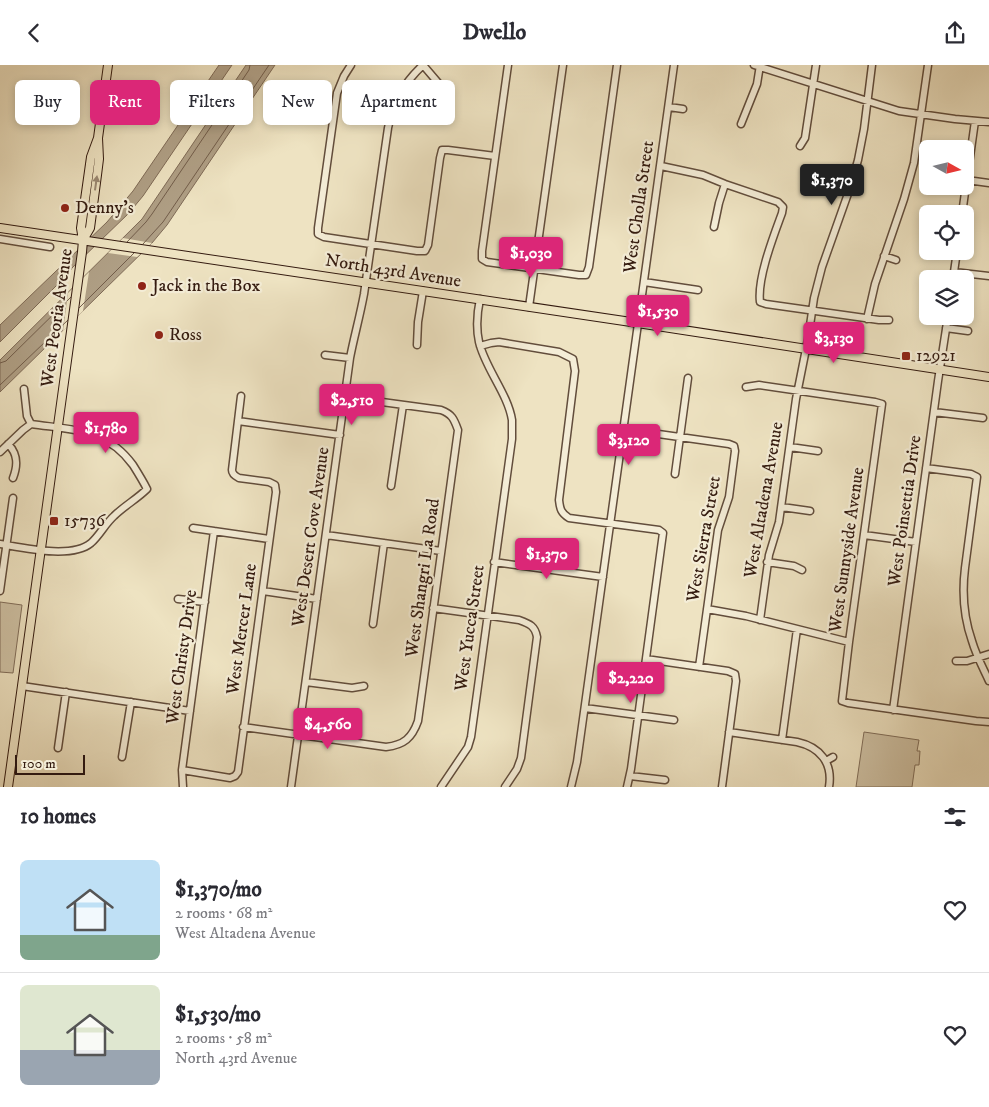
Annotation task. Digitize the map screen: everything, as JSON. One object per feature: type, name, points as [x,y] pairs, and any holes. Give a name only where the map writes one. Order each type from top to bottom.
[{"type":"main road","name":"West Peoria Avenue","points":[[8,787],[83,240],[90,228],[99,159],[98,138],[108,65]]},
{"type":"main road","name":"North 43rd Avenue","points":[[0,228],[989,377]]},
{"type":"street","points":[[351,65],[340,86],[336,100],[318,234],[324,237],[425,251],[428,245],[442,150],[495,156]]},
{"type":"street","points":[[423,65],[436,80]]},
{"type":"street","name":"West Desert Cove Avenue","points":[[291,787],[350,358],[366,282],[388,128],[392,108],[398,96],[407,81],[423,65]]},
{"type":"street","points":[[508,65],[482,259],[487,262],[579,275],[586,275],[589,267],[617,65]]},
{"type":"street","points":[[529,307],[563,65]]},
{"type":"street","name":"West Cholla Street","points":[[570,787],[576,769],[585,708],[674,65]]},
{"type":"street","points":[[800,146],[805,138],[816,65]]},
{"type":"street","name":"West Altadena Avenue","points":[[760,620],[768,562],[782,507],[798,391],[812,310],[822,267],[855,172],[864,129],[872,65]]},
{"type":"street","points":[[867,319],[875,284],[904,199],[914,163],[928,65]]},
{"type":"street","points":[[740,124],[757,84],[758,66],[899,111],[989,122]]},
{"type":"street","points":[[669,107],[683,109]]},
{"type":"street","points":[[972,140],[975,121]]},
{"type":"street","points":[[661,166],[703,175],[778,202],[783,207],[759,293],[760,302],[867,319],[889,320]]},
{"type":"street","points":[[974,181],[989,183]]},
{"type":"street","points":[[714,227],[725,184]]},
{"type":"street","points":[[0,239],[50,247]]},
{"type":"street","points":[[884,256],[896,260]]},
{"type":"street","points":[[974,276],[989,276]]},
{"type":"street","points":[[644,282],[698,290]]},
{"type":"street","points":[[417,345],[418,322],[423,291]]},
{"type":"street","name":"West Yucca Street","points":[[442,787],[469,743],[512,439],[512,420],[508,405],[480,346],[477,321],[480,299]]},
{"type":"street","points":[[946,327],[968,331]]},
{"type":"street","name":"West Poinsettia Drive","points":[[893,710],[946,327]]},
{"type":"street","points":[[480,346],[498,343],[559,352],[573,359],[575,371],[559,501],[560,511],[569,518],[659,530],[663,533],[627,787]]},
{"type":"street","points":[[325,355],[350,358]]},
{"type":"street","points":[[675,474],[688,378]]},
{"type":"street","points":[[746,387],[760,385],[798,391]]},
{"type":"street","points":[[24,389],[25,407],[30,424]]},
{"type":"street","name":"West Sunnyside Avenue","points":[[798,391],[875,402],[882,405],[842,701],[893,710]]},
{"type":"street","points":[[241,396],[238,421],[340,435]]},
{"type":"street","points":[[345,397],[403,405],[391,486]]},
{"type":"street","points":[[508,405],[516,403]]},
{"type":"street","name":"West Shangri La Road","points":[[299,735],[380,747],[394,746],[406,740],[415,729],[418,721],[458,430],[453,418],[448,413],[441,410],[403,405]]},
{"type":"street","points":[[934,412],[983,419]]},
{"type":"street","name":"West Mercer Lane","points":[[182,770],[230,778],[238,772],[276,492],[275,485],[269,482],[239,478],[232,473],[238,421]]},
{"type":"street","points":[[3,544],[68,552],[85,548],[96,539],[112,517],[147,489],[133,466],[118,449],[104,440],[89,433],[30,424]]},
{"type":"street","points":[[0,452],[30,424]]},
{"type":"street","points":[[623,429],[680,437]]},
{"type":"street","name":"West Sierra Street","points":[[680,437],[734,446],[729,497],[718,530],[699,667]]},
{"type":"street","points":[[8,444],[15,453],[17,460],[17,468],[13,478]]},
{"type":"street","points":[[790,447],[818,451]]},
{"type":"street","points":[[926,468],[971,474],[977,477],[963,581],[964,602],[972,642],[989,681]]},
{"type":"street","points":[[0,591],[3,544],[13,498]]},
{"type":"street","points":[[782,507],[810,511]]},
{"type":"street","points":[[193,528],[270,539]]},
{"type":"street","name":"West Christy Drive","points":[[183,787],[182,770],[214,531]]},
{"type":"street","points":[[326,535],[441,551]]},
{"type":"street","points":[[864,535],[916,542]]},
{"type":"street","points":[[373,624],[384,543]]},
{"type":"street","points":[[494,562],[603,577]]},
{"type":"street","points":[[768,562],[794,566],[802,570]]},
{"type":"street","points":[[263,591],[317,599]]},
{"type":"street","points":[[178,599],[204,602]]},
{"type":"street","points":[[434,608],[519,620],[530,623],[535,627],[538,637],[521,758],[517,769],[505,787]]},
{"type":"street","points":[[707,609],[849,642]]},
{"type":"street","points":[[782,740],[797,629]]},
{"type":"street","points":[[956,661],[964,661],[989,654]]},
{"type":"street","points":[[646,659],[728,671],[735,674],[736,681],[722,787]]},
{"type":"street","points":[[306,682],[352,688],[364,686]]},
{"type":"street","points":[[22,686],[190,711]]},
{"type":"street","points":[[58,748],[66,692]]},
{"type":"street","points":[[122,757],[130,702]]},
{"type":"street","points":[[585,708],[674,721]]},
{"type":"street","points":[[893,710],[989,722]]},
{"type":"street","points":[[243,727],[299,735]]},
{"type":"street","points":[[729,732],[808,744],[816,749],[826,761],[829,771],[829,787]]},
{"type":"street","points":[[826,761],[833,757]]},
{"type":"street","points":[[630,776],[665,780]]},
{"type":"shaded area","points":[[0,602],[22,605],[13,673],[0,672]]},
{"type":"shaded area","points":[[864,732],[919,740],[917,751],[920,751],[919,765],[915,765],[912,787],[856,787]]},
{"type":"water","points":[[219,65],[232,65],[222,80],[209,80]]},
{"type":"water","points":[[246,65],[275,65],[263,80],[253,98],[253,80],[236,80]]},
{"type":"water","points":[[178,125],[191,125],[143,196],[128,214],[0,342],[0,325],[107,222],[133,191]]},
{"type":"water","points":[[205,125],[234,125],[167,225],[152,243],[0,392],[0,360],[142,219]]},
{"type":"pier","points":[[123,238],[152,243],[137,257],[108,253]]},
{"type":"pier","points":[[89,272],[83,311],[63,331],[68,293]]},
{"type":"place","name":"Denny's","points":[[65,208]]},
{"type":"place","name":"Jack in the Box","points":[[142,286]]},
{"type":"place","name":"Ross","points":[[159,335]]},
{"type":"place","name":"12921","points":[[906,356]]},
{"type":"place","name":"15736","points":[[54,521]]}]
